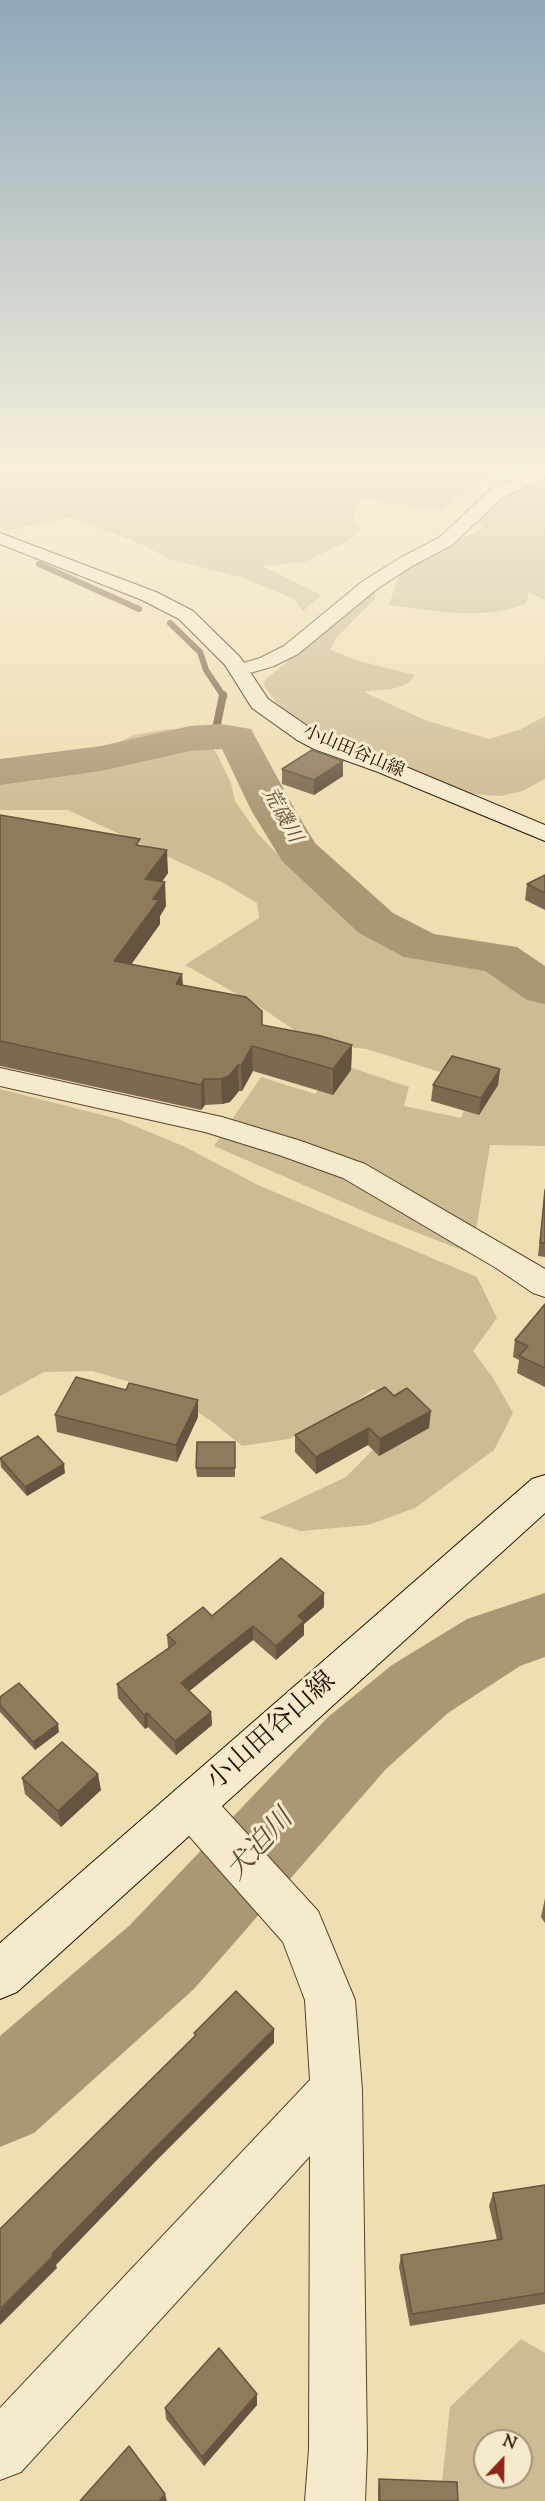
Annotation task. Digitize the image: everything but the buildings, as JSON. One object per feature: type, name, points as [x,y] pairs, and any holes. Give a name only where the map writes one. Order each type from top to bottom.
[{"type":"street","name":"小山田谷山線","points":[[123,587],[166,604],[186,615],[222,647],[240,670],[260,703],[305,735],[322,744],[397,771],[545,834]]},
{"type":"street","points":[[240,670],[267,662],[291,650],[368,587]]},
{"type":"street","points":[[0,1077],[211,1124],[354,1171],[508,1260],[545,1285]]},
{"type":"street","name":"小山田谷山線","points":[[0,1975],[545,1490]]},
{"type":"street","points":[[191,1805],[301,1927],[330,2000],[336,2091],[338,2449],[335,2501]]},
{"type":"street","points":[[0,2451],[336,2091]]},
{"type":"shaded area","points":[[264,587],[304,587],[321,595],[303,611],[294,599]]},
{"type":"shaded area","points":[[376,587],[383,587],[375,592],[375,599],[336,638],[330,650],[362,662],[415,675],[404,685],[392,689],[364,692],[425,720],[489,739],[519,730],[545,716],[545,779],[523,791],[500,796],[471,794],[321,737],[285,714],[264,686],[265,680]]},
{"type":"shaded area","points":[[395,587],[545,587],[545,600],[529,592],[526,603],[493,612],[441,612],[389,605]]},
{"type":"shaded area","points":[[169,729],[187,731],[207,740],[218,756],[231,783],[235,801],[258,834],[288,865],[359,908],[435,946],[545,983],[545,1146],[490,1145],[472,1254],[377,1217],[214,1146],[261,1077],[315,1094],[337,1063],[409,1087],[404,1106],[461,1118],[475,1083],[367,1049],[313,1043],[262,1008],[185,965],[259,918],[257,903],[220,881],[68,810],[0,810],[0,768],[54,764],[86,758],[134,735]]},
{"type":"shaded area","points":[[0,1089],[118,1119],[183,1146],[260,1186],[477,1277],[497,1318],[473,1351],[493,1378],[513,1413],[494,1450],[415,1508],[368,1525],[301,1531],[259,1518],[346,1477],[409,1413],[373,1389],[344,1410],[289,1439],[242,1446],[211,1421],[171,1394],[92,1371],[44,1372],[0,1396]]},
{"type":"shaded area","points":[[521,2339],[545,2353],[545,2501],[440,2501],[450,2407]]},
{"type":"waterway","points":[[89,587],[139,609]]},
{"type":"waterway","points":[[170,623],[200,652],[206,670],[223,695]]},
{"type":"waterway","points":[[215,734],[223,695]]},
{"type":"waterway","name":"荒磯川","points":[[0,772],[101,759],[190,738],[221,736],[237,738],[273,810],[298,851],[376,923],[421,947],[499,958],[545,989]]},
{"type":"waterway","name":"犬迫川","points":[[0,2099],[162,1957],[357,1743],[420,1689],[494,1642],[545,1625]]}]
